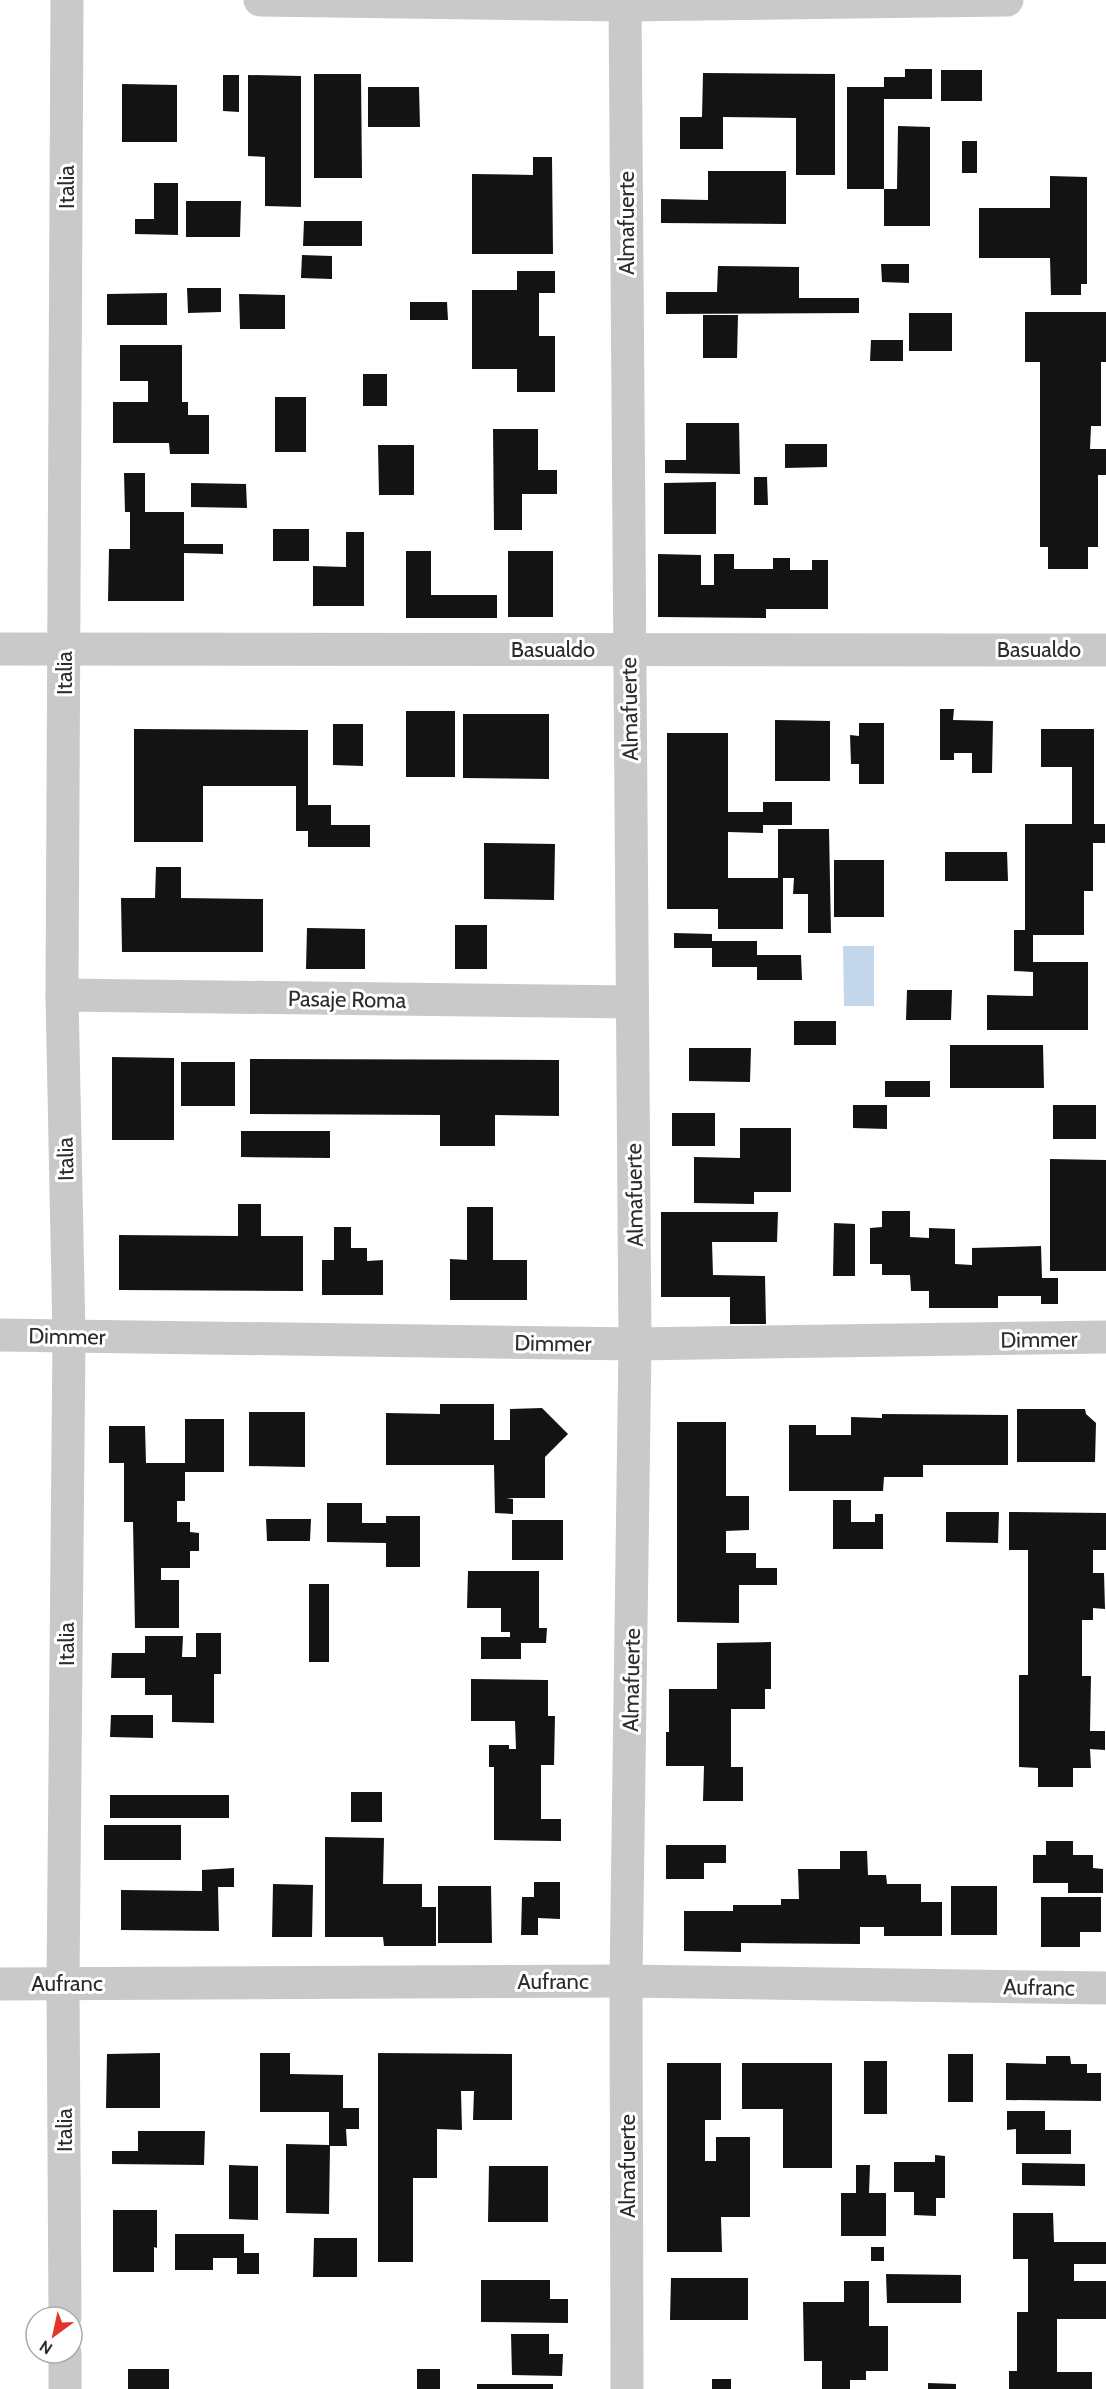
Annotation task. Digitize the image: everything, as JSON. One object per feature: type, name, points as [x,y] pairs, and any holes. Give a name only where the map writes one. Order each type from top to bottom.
[{"type":"street","name":"Italia","points":[[65,2305],[63,1983],[69,1336],[62,996],[67,0]]},
{"type":"street","points":[[260,0],[625,2],[1007,0]]},
{"type":"street","name":"Almafuerte","points":[[625,2],[628,649],[635,1344],[626,1981],[627,2389]]},
{"type":"street","name":"Basualdo","points":[[0,649],[1106,650]]},
{"type":"street","name":"Pasaje Roma","points":[[62,996],[632,1002]]},
{"type":"street","name":"Dimmer","points":[[0,1335],[635,1344],[1106,1337]]},
{"type":"street","name":"Aufranc","points":[[0,1984],[626,1981],[1106,1988]]},
{"type":"street","points":[[65,2365],[65,2389]]},
{"type":"water","points":[[843,946],[874,946],[874,1006],[844,1006]]},
{"type":"building","points":[[905,69],[932,69],[932,99],[884,99],[884,189],[847,189],[847,87],[884,87],[884,77],[905,77]]},
{"type":"building","points":[[941,70],[982,70],[982,101],[941,101]]},
{"type":"building","points":[[703,73],[835,74],[835,175],[796,175],[796,118],[723,117],[723,149],[680,149],[680,117],[702,117]]},
{"type":"building","points":[[314,74],[361,74],[362,178],[314,178]]},
{"type":"building","points":[[223,75],[239,75],[239,112],[223,111]]},
{"type":"building","points":[[248,75],[301,76],[301,207],[265,206],[265,157],[248,156]]},
{"type":"building","points":[[122,84],[177,85],[177,142],[122,142]]},
{"type":"building","points":[[368,87],[419,87],[420,127],[368,127]]},
{"type":"building","points":[[898,126],[930,127],[930,226],[884,226],[884,189],[897,189]]},
{"type":"building","points":[[962,141],[977,141],[977,173],[962,173]]},
{"type":"building","points":[[533,157],[552,157],[553,254],[472,254],[472,174],[533,175]]},
{"type":"building","points":[[708,171],[786,171],[786,224],[661,223],[661,199],[708,200]]},
{"type":"building","points":[[1050,176],[1087,177],[1087,284],[1081,284],[1081,295],[1051,295],[1050,258],[979,258],[979,208],[1050,208]]},
{"type":"building","points":[[154,183],[178,183],[178,235],[135,234],[135,219],[154,219]]},
{"type":"building","points":[[186,201],[241,201],[240,237],[186,237]]},
{"type":"building","points":[[304,221],[362,221],[362,246],[303,246]]},
{"type":"building","points":[[302,255],[332,256],[332,279],[301,278]]},
{"type":"building","points":[[881,264],[909,264],[909,283],[882,282]]},
{"type":"building","points":[[718,266],[799,267],[799,298],[859,298],[859,313],[666,314],[666,292],[717,292]]},
{"type":"building","points":[[517,271],[555,271],[555,293],[539,293],[539,336],[555,336],[555,392],[517,392],[517,369],[472,369],[472,290],[517,290]]},
{"type":"building","points":[[187,288],[221,288],[221,312],[188,313]]},
{"type":"building","points":[[167,293],[167,325],[107,325],[107,294]]},
{"type":"building","points":[[239,294],[285,295],[285,329],[240,329]]},
{"type":"building","points":[[410,302],[447,302],[448,320],[410,320]]},
{"type":"building","points":[[1025,312],[1106,312],[1106,362],[1101,362],[1101,426],[1091,426],[1090,449],[1106,449],[1106,475],[1098,475],[1098,547],[1088,547],[1088,569],[1048,569],[1048,547],[1040,547],[1040,362],[1025,362]]},
{"type":"building","points":[[909,313],[952,313],[952,351],[909,351]]},
{"type":"building","points":[[703,315],[738,315],[737,358],[703,358]]},
{"type":"building","points":[[871,340],[903,340],[903,361],[870,361]]},
{"type":"building","points":[[120,345],[182,345],[182,402],[188,402],[188,415],[209,415],[209,454],[170,454],[169,443],[113,443],[113,402],[148,402],[148,381],[120,381]]},
{"type":"building","points":[[363,374],[387,374],[387,406],[363,406]]},
{"type":"building","points":[[275,397],[306,397],[306,452],[275,452]]},
{"type":"building","points":[[686,423],[739,423],[740,474],[665,473],[665,460],[686,460]]},
{"type":"building","points":[[493,429],[538,429],[538,470],[557,470],[557,494],[522,494],[522,530],[494,530]]},
{"type":"building","points":[[785,444],[827,444],[827,467],[785,468]]},
{"type":"building","points":[[378,445],[414,445],[414,495],[379,495]]},
{"type":"building","points":[[124,473],[145,473],[145,512],[184,512],[184,544],[223,544],[223,554],[184,553],[184,601],[108,601],[109,549],[130,549],[130,512],[125,512]]},
{"type":"building","points":[[754,477],[767,477],[768,505],[754,505]]},
{"type":"building","points":[[716,482],[716,534],[664,534],[664,483]]},
{"type":"building","points":[[191,483],[246,484],[247,508],[191,507]]},
{"type":"building","points":[[273,529],[309,529],[309,561],[273,561]]},
{"type":"building","points":[[346,532],[364,532],[364,606],[313,606],[313,566],[346,567]]},
{"type":"building","points":[[406,551],[431,551],[431,595],[497,595],[497,618],[406,618]]},
{"type":"building","points":[[508,551],[553,551],[553,617],[508,617]]},
{"type":"building","points":[[658,554],[701,555],[701,585],[714,585],[714,554],[734,554],[734,569],[773,569],[773,558],[790,558],[790,570],[812,570],[812,560],[828,560],[828,609],[766,609],[766,618],[658,617]]},
{"type":"building","points":[[940,709],[954,709],[953,720],[993,721],[992,773],[972,773],[972,753],[954,753],[954,760],[940,760]]},
{"type":"building","points":[[406,711],[455,711],[455,777],[406,777]]},
{"type":"building","points":[[463,714],[549,714],[549,779],[463,778]]},
{"type":"building","points":[[775,720],[830,721],[830,781],[775,781]]},
{"type":"building","points":[[859,723],[884,723],[884,784],[859,784],[859,764],[851,764],[850,735],[859,736]]},
{"type":"building","points":[[333,724],[363,724],[363,766],[333,765]]},
{"type":"building","points":[[134,729],[308,730],[308,805],[331,805],[331,825],[370,825],[370,847],[308,847],[308,831],[296,831],[296,786],[203,786],[203,842],[134,842]]},
{"type":"building","points":[[1041,729],[1094,729],[1094,824],[1105,824],[1105,843],[1093,843],[1093,891],[1084,891],[1084,935],[1033,935],[1033,962],[1088,962],[1088,1030],[987,1030],[987,995],[1033,996],[1033,972],[1014,971],[1014,930],[1025,930],[1025,824],[1072,824],[1072,767],[1041,767]]},
{"type":"building","points":[[667,733],[728,733],[728,812],[763,812],[763,802],[792,802],[792,825],[763,825],[763,833],[728,832],[728,878],[778,878],[778,829],[829,829],[831,933],[808,933],[808,894],[793,894],[794,878],[783,878],[783,929],[718,929],[718,909],[667,909]]},
{"type":"building","points":[[484,843],[555,844],[554,900],[484,899]]},
{"type":"building","points":[[945,852],[1007,852],[1008,881],[945,881]]},
{"type":"building","points":[[834,860],[884,860],[884,917],[834,917]]},
{"type":"building","points":[[156,867],[181,867],[181,898],[263,899],[263,952],[122,952],[121,898],[155,898]]},
{"type":"building","points":[[455,925],[487,925],[487,969],[455,969]]},
{"type":"building","points":[[307,928],[365,929],[365,969],[306,969]]},
{"type":"building","points":[[674,933],[712,934],[712,941],[757,941],[757,955],[801,955],[802,980],[757,980],[757,967],[712,967],[712,948],[674,948]]},
{"type":"building","points":[[907,990],[952,990],[951,1020],[906,1020]]},
{"type":"building","points":[[794,1021],[836,1021],[836,1045],[794,1045]]},
{"type":"building","points":[[950,1045],[1043,1045],[1044,1088],[950,1088]]},
{"type":"building","points":[[689,1048],[751,1048],[750,1082],[689,1081]]},
{"type":"building","points":[[112,1057],[174,1058],[174,1140],[112,1140]]},
{"type":"building","points":[[250,1059],[559,1060],[559,1116],[495,1115],[495,1146],[440,1146],[440,1115],[250,1114]]},
{"type":"building","points":[[181,1062],[235,1062],[235,1106],[181,1106]]},
{"type":"building","points":[[885,1081],[930,1081],[930,1097],[885,1097]]},
{"type":"building","points":[[853,1105],[887,1105],[887,1129],[853,1128]]},
{"type":"building","points":[[1053,1105],[1096,1105],[1096,1139],[1053,1139]]},
{"type":"building","points":[[672,1113],[715,1113],[715,1146],[672,1146]]},
{"type":"building","points":[[740,1128],[791,1128],[791,1192],[754,1192],[754,1204],[694,1203],[694,1157],[740,1158]]},
{"type":"building","points":[[241,1131],[330,1131],[330,1158],[241,1157]]},
{"type":"building","points":[[1050,1159],[1106,1160],[1106,1271],[1050,1271]]},
{"type":"building","points":[[238,1204],[261,1204],[261,1236],[303,1236],[303,1291],[119,1290],[119,1235],[238,1236]]},
{"type":"building","points":[[467,1207],[493,1207],[493,1260],[527,1260],[527,1300],[450,1300],[450,1259],[467,1260]]},
{"type":"building","points":[[882,1211],[910,1211],[910,1237],[929,1238],[929,1228],[955,1229],[955,1264],[972,1265],[972,1248],[1041,1246],[1042,1278],[1058,1278],[1058,1304],[1041,1304],[1041,1296],[998,1296],[998,1308],[929,1308],[929,1291],[911,1291],[910,1275],[882,1275],[882,1264],[870,1264],[870,1228],[882,1227]]},
{"type":"building","points":[[661,1212],[778,1212],[777,1242],[712,1242],[713,1275],[765,1276],[766,1324],[730,1324],[730,1297],[661,1297]]},
{"type":"building","points":[[834,1223],[855,1224],[855,1276],[833,1276]]},
{"type":"building","points":[[334,1227],[351,1227],[351,1248],[367,1248],[367,1261],[383,1260],[383,1295],[322,1295],[322,1260],[334,1260]]},
{"type":"building","points":[[440,1404],[494,1404],[494,1440],[510,1440],[510,1409],[542,1408],[568,1434],[545,1457],[545,1498],[506,1498],[513,1499],[513,1514],[495,1513],[494,1465],[386,1465],[386,1413],[440,1414]]},
{"type":"building","points":[[1017,1409],[1085,1409],[1086,1414],[1096,1423],[1095,1462],[1017,1462]]},
{"type":"building","points":[[249,1412],[305,1412],[305,1467],[249,1466]]},
{"type":"building","points":[[882,1414],[1008,1415],[1008,1465],[923,1465],[923,1477],[884,1477],[883,1491],[789,1491],[789,1425],[816,1425],[816,1435],[851,1435],[851,1417],[882,1418]]},
{"type":"building","points":[[185,1419],[224,1419],[224,1472],[185,1472],[185,1501],[177,1501],[177,1522],[190,1522],[190,1532],[199,1533],[199,1551],[190,1551],[190,1568],[161,1568],[161,1580],[179,1580],[179,1628],[135,1628],[133,1522],[124,1522],[124,1463],[109,1463],[109,1426],[145,1426],[146,1463],[185,1463]]},
{"type":"building","points":[[677,1422],[726,1422],[726,1496],[749,1496],[749,1530],[726,1531],[726,1553],[756,1553],[756,1568],[777,1568],[777,1585],[739,1585],[739,1623],[677,1622]]},
{"type":"building","points":[[833,1500],[851,1500],[851,1522],[875,1522],[875,1514],[883,1514],[883,1549],[833,1549]]},
{"type":"building","points":[[327,1503],[362,1503],[362,1523],[386,1523],[386,1516],[420,1516],[420,1567],[386,1567],[386,1543],[327,1542]]},
{"type":"building","points":[[946,1512],[999,1512],[998,1543],[946,1542]]},
{"type":"building","points":[[1009,1512],[1106,1513],[1106,1550],[1093,1550],[1093,1573],[1104,1573],[1105,1609],[1093,1608],[1093,1620],[1082,1620],[1082,1676],[1091,1676],[1090,1731],[1105,1731],[1105,1750],[1090,1749],[1091,1768],[1073,1768],[1073,1787],[1038,1787],[1038,1768],[1019,1767],[1019,1675],[1028,1675],[1028,1550],[1009,1550]]},
{"type":"building","points":[[266,1519],[311,1519],[310,1541],[267,1541]]},
{"type":"building","points":[[512,1520],[563,1520],[563,1560],[512,1560]]},
{"type":"building","points":[[468,1571],[539,1571],[539,1628],[547,1628],[546,1643],[521,1643],[521,1659],[481,1659],[481,1637],[510,1637],[510,1632],[501,1632],[501,1608],[467,1608]]},
{"type":"building","points":[[309,1584],[329,1584],[329,1662],[309,1662]]},
{"type":"building","points":[[196,1633],[221,1633],[221,1674],[214,1674],[214,1723],[172,1722],[172,1695],[145,1695],[145,1678],[111,1678],[112,1653],[145,1653],[145,1636],[183,1636],[182,1657],[196,1657]]},
{"type":"building","points":[[771,1642],[771,1689],[765,1689],[765,1709],[731,1709],[731,1767],[743,1767],[743,1801],[703,1801],[704,1766],[666,1766],[669,1689],[717,1689],[717,1643]]},
{"type":"building","points":[[471,1679],[548,1680],[548,1716],[555,1716],[554,1765],[541,1765],[541,1819],[561,1819],[561,1841],[494,1840],[494,1767],[489,1767],[489,1745],[509,1745],[509,1749],[516,1749],[515,1721],[471,1721]]},
{"type":"building","points":[[111,1715],[153,1715],[153,1738],[110,1737]]},
{"type":"building","points":[[351,1792],[382,1792],[382,1822],[351,1822]]},
{"type":"building","points":[[110,1795],[229,1795],[229,1818],[110,1818]]},
{"type":"building","points":[[104,1825],[181,1825],[181,1860],[104,1860]]},
{"type":"building","points":[[325,1837],[384,1838],[383,1884],[422,1884],[422,1907],[436,1907],[436,1946],[384,1946],[383,1937],[325,1937]]},
{"type":"building","points":[[1046,1841],[1073,1841],[1073,1855],[1093,1855],[1093,1868],[1103,1869],[1103,1893],[1068,1893],[1068,1883],[1033,1883],[1033,1855],[1046,1855]]},
{"type":"building","points":[[666,1845],[726,1845],[726,1863],[704,1863],[704,1879],[666,1879]]},
{"type":"building","points":[[840,1851],[867,1851],[868,1875],[886,1875],[887,1884],[921,1884],[921,1902],[942,1902],[942,1936],[884,1936],[884,1927],[860,1927],[860,1944],[741,1943],[741,1952],[684,1951],[684,1911],[733,1911],[733,1905],[781,1905],[781,1899],[799,1899],[798,1869],[840,1869]]},
{"type":"building","points":[[234,1868],[234,1887],[218,1887],[219,1931],[121,1930],[121,1890],[202,1891],[202,1870]]},
{"type":"building","points":[[534,1882],[560,1882],[560,1919],[538,1918],[538,1935],[521,1935],[522,1897],[534,1897]]},
{"type":"building","points":[[273,1884],[313,1885],[312,1937],[272,1937]]},
{"type":"building","points":[[438,1886],[491,1886],[492,1943],[438,1943]]},
{"type":"building","points":[[951,1886],[997,1886],[997,1935],[951,1935]]},
{"type":"building","points":[[1041,1897],[1101,1897],[1101,1932],[1080,1932],[1080,1947],[1041,1947]]},
{"type":"building","points":[[160,2053],[160,2108],[106,2108],[107,2054]]},
{"type":"building","points":[[260,2053],[290,2053],[290,2074],[343,2075],[343,2108],[359,2108],[359,2129],[346,2129],[347,2146],[330,2146],[329,2214],[286,2213],[286,2144],[329,2145],[329,2112],[260,2112]]},
{"type":"building","points":[[378,2053],[512,2054],[512,2120],[473,2120],[474,2091],[461,2091],[462,2130],[437,2129],[437,2178],[413,2178],[413,2262],[378,2262]]},
{"type":"building","points":[[948,2054],[973,2054],[973,2102],[948,2102]]},
{"type":"building","points":[[1046,2056],[1070,2056],[1071,2064],[1087,2064],[1087,2073],[1101,2073],[1101,2101],[1006,2100],[1006,2063],[1046,2064]]},
{"type":"building","points":[[864,2061],[887,2061],[887,2114],[864,2114]]},
{"type":"building","points":[[667,2063],[721,2063],[721,2120],[705,2120],[705,2161],[716,2161],[716,2137],[750,2137],[750,2217],[721,2217],[722,2252],[667,2252]]},
{"type":"building","points":[[742,2063],[832,2063],[832,2168],[783,2168],[783,2109],[742,2109]]},
{"type":"building","points":[[1007,2111],[1045,2111],[1045,2130],[1071,2130],[1071,2154],[1016,2154],[1016,2129],[1007,2130]]},
{"type":"building","points":[[138,2131],[205,2131],[204,2165],[112,2164],[112,2151],[138,2151]]},
{"type":"building","points":[[935,2155],[945,2156],[945,2198],[936,2198],[936,2216],[914,2215],[914,2192],[894,2192],[894,2162],[935,2162]]},
{"type":"building","points":[[1022,2163],[1085,2164],[1085,2186],[1022,2185]]},
{"type":"building","points":[[229,2165],[258,2166],[258,2220],[229,2219]]},
{"type":"building","points":[[856,2165],[870,2165],[869,2193],[886,2193],[886,2236],[841,2236],[841,2193],[856,2193]]},
{"type":"building","points":[[489,2166],[548,2166],[548,2222],[488,2222]]},
{"type":"building","points":[[113,2210],[157,2210],[157,2248],[154,2247],[154,2272],[113,2272]]},
{"type":"building","points":[[1013,2213],[1053,2213],[1054,2242],[1106,2242],[1106,2264],[1074,2264],[1074,2281],[1106,2281],[1106,2319],[1057,2319],[1057,2372],[1092,2372],[1092,2389],[1009,2389],[1009,2371],[1017,2371],[1017,2312],[1028,2312],[1028,2259],[1013,2259]]},
{"type":"building","points":[[175,2234],[244,2234],[244,2253],[259,2253],[259,2274],[237,2274],[237,2258],[213,2258],[213,2270],[175,2270]]},
{"type":"building","points":[[314,2238],[357,2238],[357,2277],[313,2277]]},
{"type":"building","points":[[871,2247],[884,2247],[884,2261],[871,2261]]},
{"type":"building","points":[[886,2274],[961,2275],[961,2303],[887,2303]]},
{"type":"building","points":[[671,2278],[748,2278],[748,2320],[670,2320]]},
{"type":"building","points":[[481,2280],[550,2280],[550,2299],[568,2299],[568,2323],[481,2322]]},
{"type":"building","points":[[844,2281],[869,2281],[869,2326],[888,2326],[888,2371],[866,2371],[866,2380],[850,2380],[850,2389],[822,2389],[822,2361],[804,2361],[803,2302],[844,2302]]},
{"type":"building","points":[[511,2334],[549,2334],[549,2354],[563,2354],[562,2376],[512,2375]]},
{"type":"building","points":[[128,2369],[169,2369],[169,2389],[128,2389]]},
{"type":"building","points":[[417,2369],[440,2369],[440,2389],[417,2389]]},
{"type":"building","points":[[712,2379],[731,2379],[731,2389],[712,2389]]},
{"type":"building","points":[[928,2383],[956,2384],[956,2389],[928,2389]]},
{"type":"building","points":[[477,2384],[553,2384],[553,2389],[477,2389]]}]
